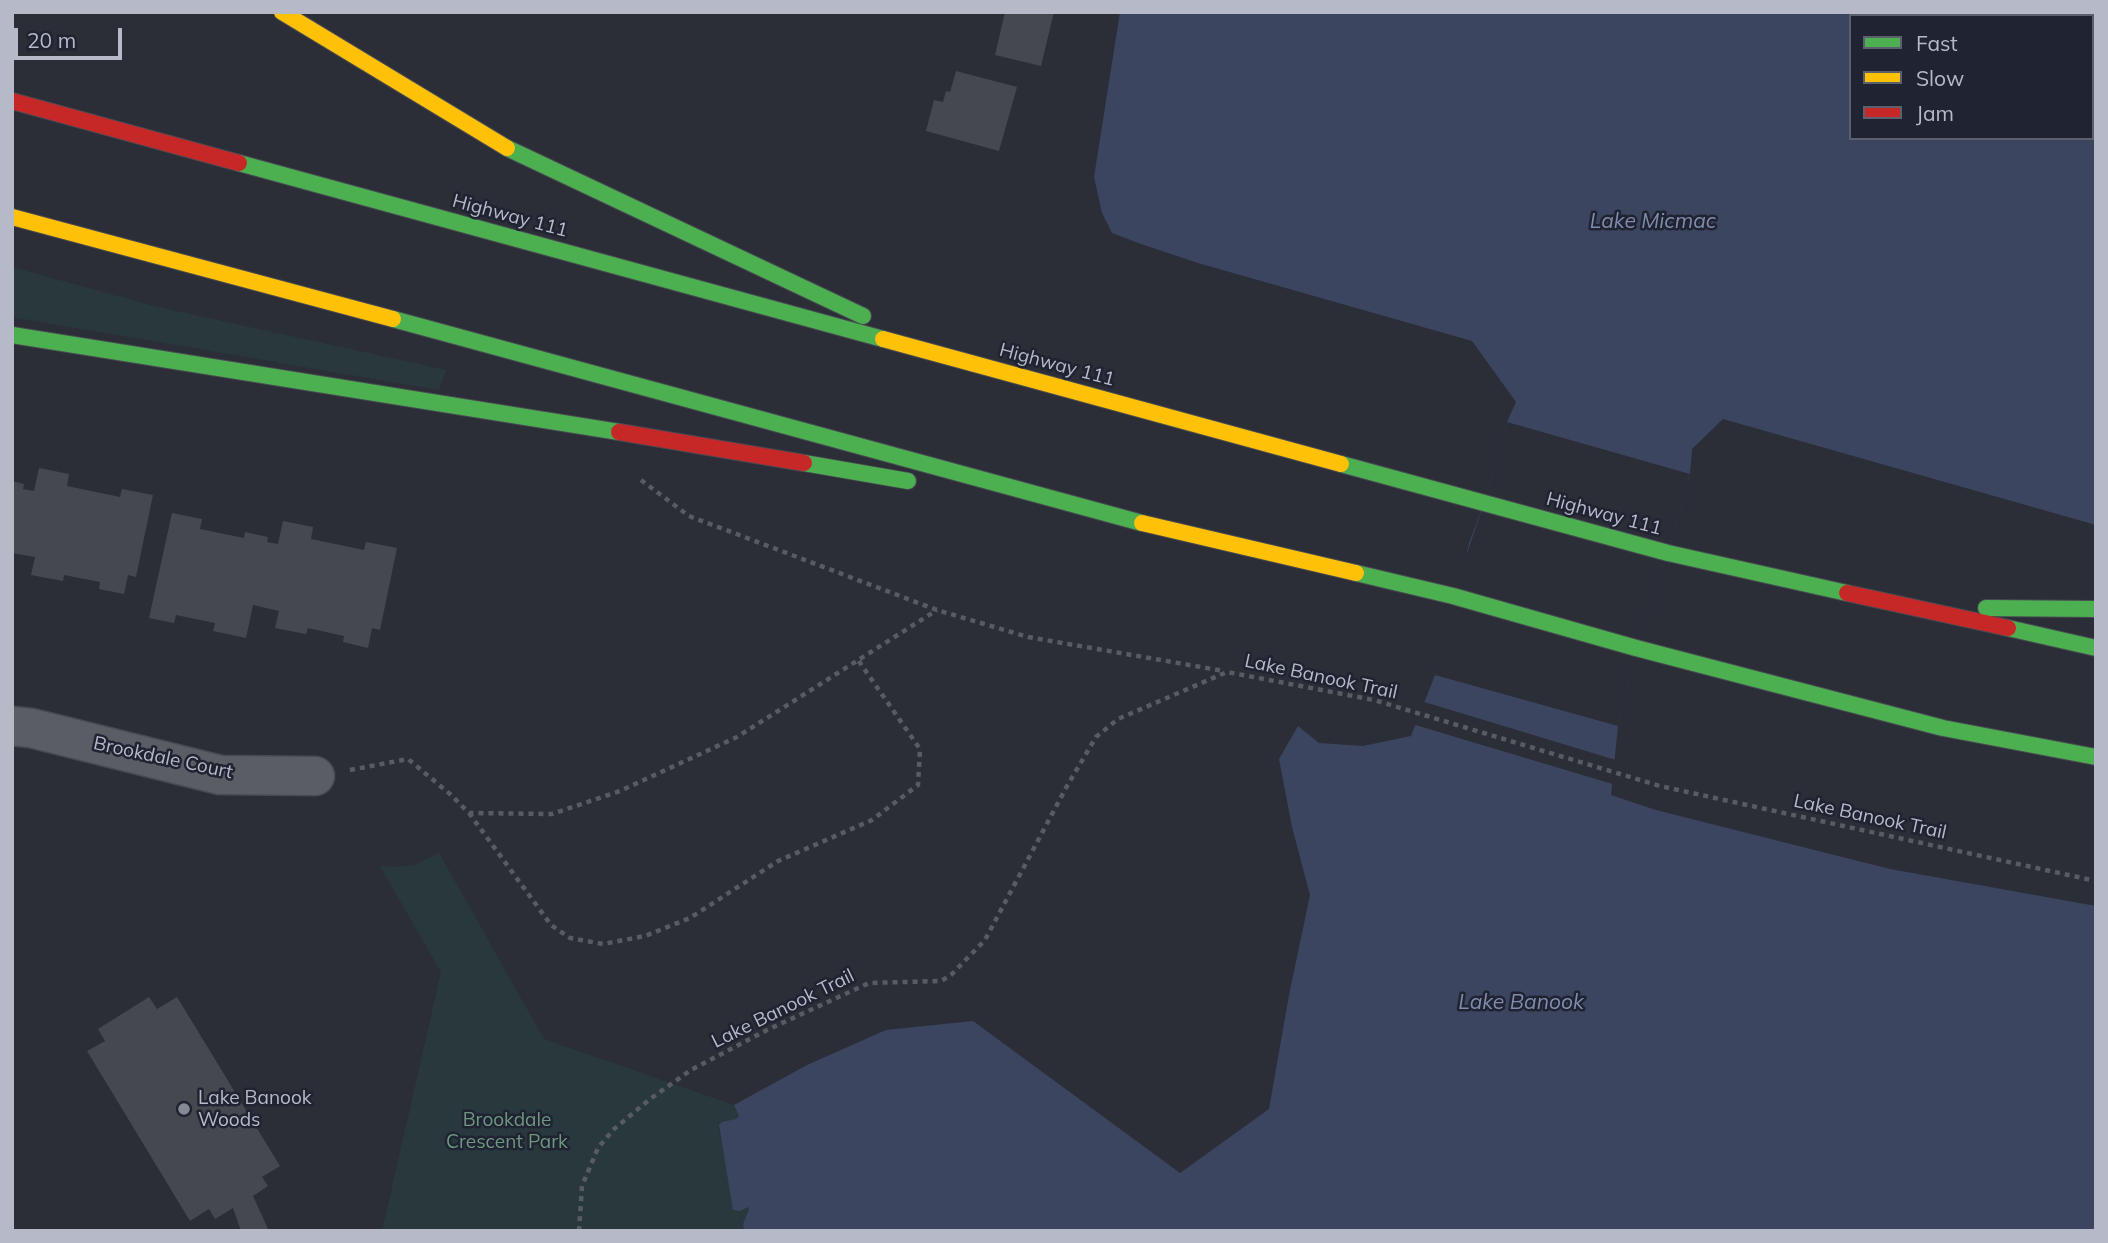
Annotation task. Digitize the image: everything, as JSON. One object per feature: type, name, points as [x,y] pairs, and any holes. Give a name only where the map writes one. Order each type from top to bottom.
[{"type":"highway","points":[[282,12],[501,145],[957,360]]},
{"type":"highway","name":"Highway 111","points":[[12,101],[1668,553],[2096,648]]},
{"type":"highway","points":[[12,217],[798,428],[1109,515],[1453,596],[1636,648],[1943,728],[2096,757]]},
{"type":"highway","points":[[12,335],[451,403],[917,482]]},
{"type":"highway","points":[[958,489],[1109,515]]},
{"type":"highway","points":[[1906,607],[2096,609]]},
{"type":"street","name":"Brookdale Court","points":[[12,726],[31,728],[220,775],[315,776]]},
{"type":"path","points":[[641,480],[689,516],[937,610],[1028,637],[1227,672]]},
{"type":"path","points":[[469,813],[552,814],[620,791],[737,737],[937,610]]},
{"type":"path","points":[[315,776],[408,759],[469,813],[551,925],[570,938],[603,944],[645,936],[690,918],[778,861],[872,820],[918,785],[920,749],[858,660]]},
{"type":"path","name":"Lake Banook Trail","points":[[579,1231],[582,1186],[598,1149],[613,1130],[691,1070],[767,1030],[869,983],[941,981],[951,975],[985,940],[1067,786],[1097,737],[1118,719],[1227,672],[1374,700],[1660,786],[2096,881]]},
{"type":"green space","points":[[12,267],[154,306],[446,370],[439,390],[12,317]]},
{"type":"green space","name":"Brookdale Crescent Park","points":[[439,853],[544,1039],[734,1105],[740,1116],[718,1127],[741,1209],[748,1206],[749,1209],[743,1224],[744,1231],[382,1231],[441,972],[380,866],[415,865]]},
{"type":"water","points":[[1120,12],[2096,12],[2096,525],[1723,419],[1692,449],[1690,474],[1668,553],[1636,648],[1618,726],[1611,795],[1656,810],[1890,869],[2096,906],[2096,1231],[744,1231],[743,1224],[749,1209],[733,1210],[719,1125],[739,1116],[734,1105],[807,1065],[886,1030],[973,1021],[1180,1173],[1269,1109],[1310,895],[1292,827],[1279,759],[1298,726],[1319,743],[1363,746],[1411,736],[1435,675],[1457,599],[1469,543],[1484,503],[1507,422],[1516,402],[1472,341],[1198,263],[1141,244],[1112,233],[1102,213],[1094,177]]},
{"type":"pier","points":[[1507,422],[1690,474],[1668,553],[1636,648],[1618,726],[1435,675],[1455,589],[1484,503]]},
{"type":"pier","points":[[1421,701],[1619,761],[1616,785],[1412,724]]},
{"type":"building","points":[[1005,12],[1054,12],[1041,66],[995,55]]},
{"type":"building","points":[[956,71],[1017,87],[999,151],[926,131],[934,100],[943,102],[946,91],[950,92]]},
{"type":"building","points":[[39,468],[69,474],[67,486],[120,497],[122,489],[153,495],[136,577],[128,575],[124,594],[99,589],[100,582],[64,575],[63,581],[31,575],[35,557],[12,553],[12,481],[24,484],[23,489],[34,491]]},
{"type":"building","points":[[172,513],[202,519],[200,529],[244,538],[245,532],[268,537],[267,542],[278,544],[283,521],[313,527],[311,539],[364,550],[366,542],[397,548],[380,630],[372,628],[368,648],[343,642],[344,636],[308,628],[306,634],[275,628],[279,611],[253,605],[246,638],[213,631],[215,623],[176,615],[174,623],[149,618]]},
{"type":"building","name":"Lake Banook Woods","points":[[149,997],[157,1009],[177,997],[280,1166],[262,1177],[268,1186],[253,1196],[269,1231],[241,1231],[233,1208],[215,1219],[209,1209],[190,1221],[87,1051],[105,1041],[98,1029]]},
{"type":"traffic: fast","points":[[507,148],[863,316]]},
{"type":"traffic: fast","points":[[239,163],[883,339]]},
{"type":"traffic: fast","points":[[393,319],[1142,523]]},
{"type":"traffic: fast","points":[[12,335],[619,432]]},
{"type":"traffic: fast","points":[[804,463],[908,481]]},
{"type":"traffic: fast","points":[[1341,464],[1668,553],[1847,593]]},
{"type":"traffic: fast","points":[[1356,573],[1453,596],[1636,648],[1943,728],[2096,757]]},
{"type":"traffic: fast","points":[[1986,608],[2096,609]]},
{"type":"traffic: fast","points":[[2008,628],[2096,648]]},
{"type":"traffic: slow","points":[[282,12],[507,148]]},
{"type":"traffic: slow","points":[[12,217],[393,319]]},
{"type":"traffic: slow","points":[[883,339],[1341,464]]},
{"type":"traffic: slow","points":[[1142,523],[1356,573]]},
{"type":"traffic: jam","points":[[12,101],[239,163]]},
{"type":"traffic: jam","points":[[619,432],[804,463]]},
{"type":"traffic: jam","points":[[1847,593],[2008,628]]},
{"type":"place","name":"Lake Banook Woods","points":[[184,1109]]},
{"type":"water label","name":"Lake Micmac","points":[[1653,222]]},
{"type":"water label","name":"Lake Banook","points":[[1521,1003]]}]
